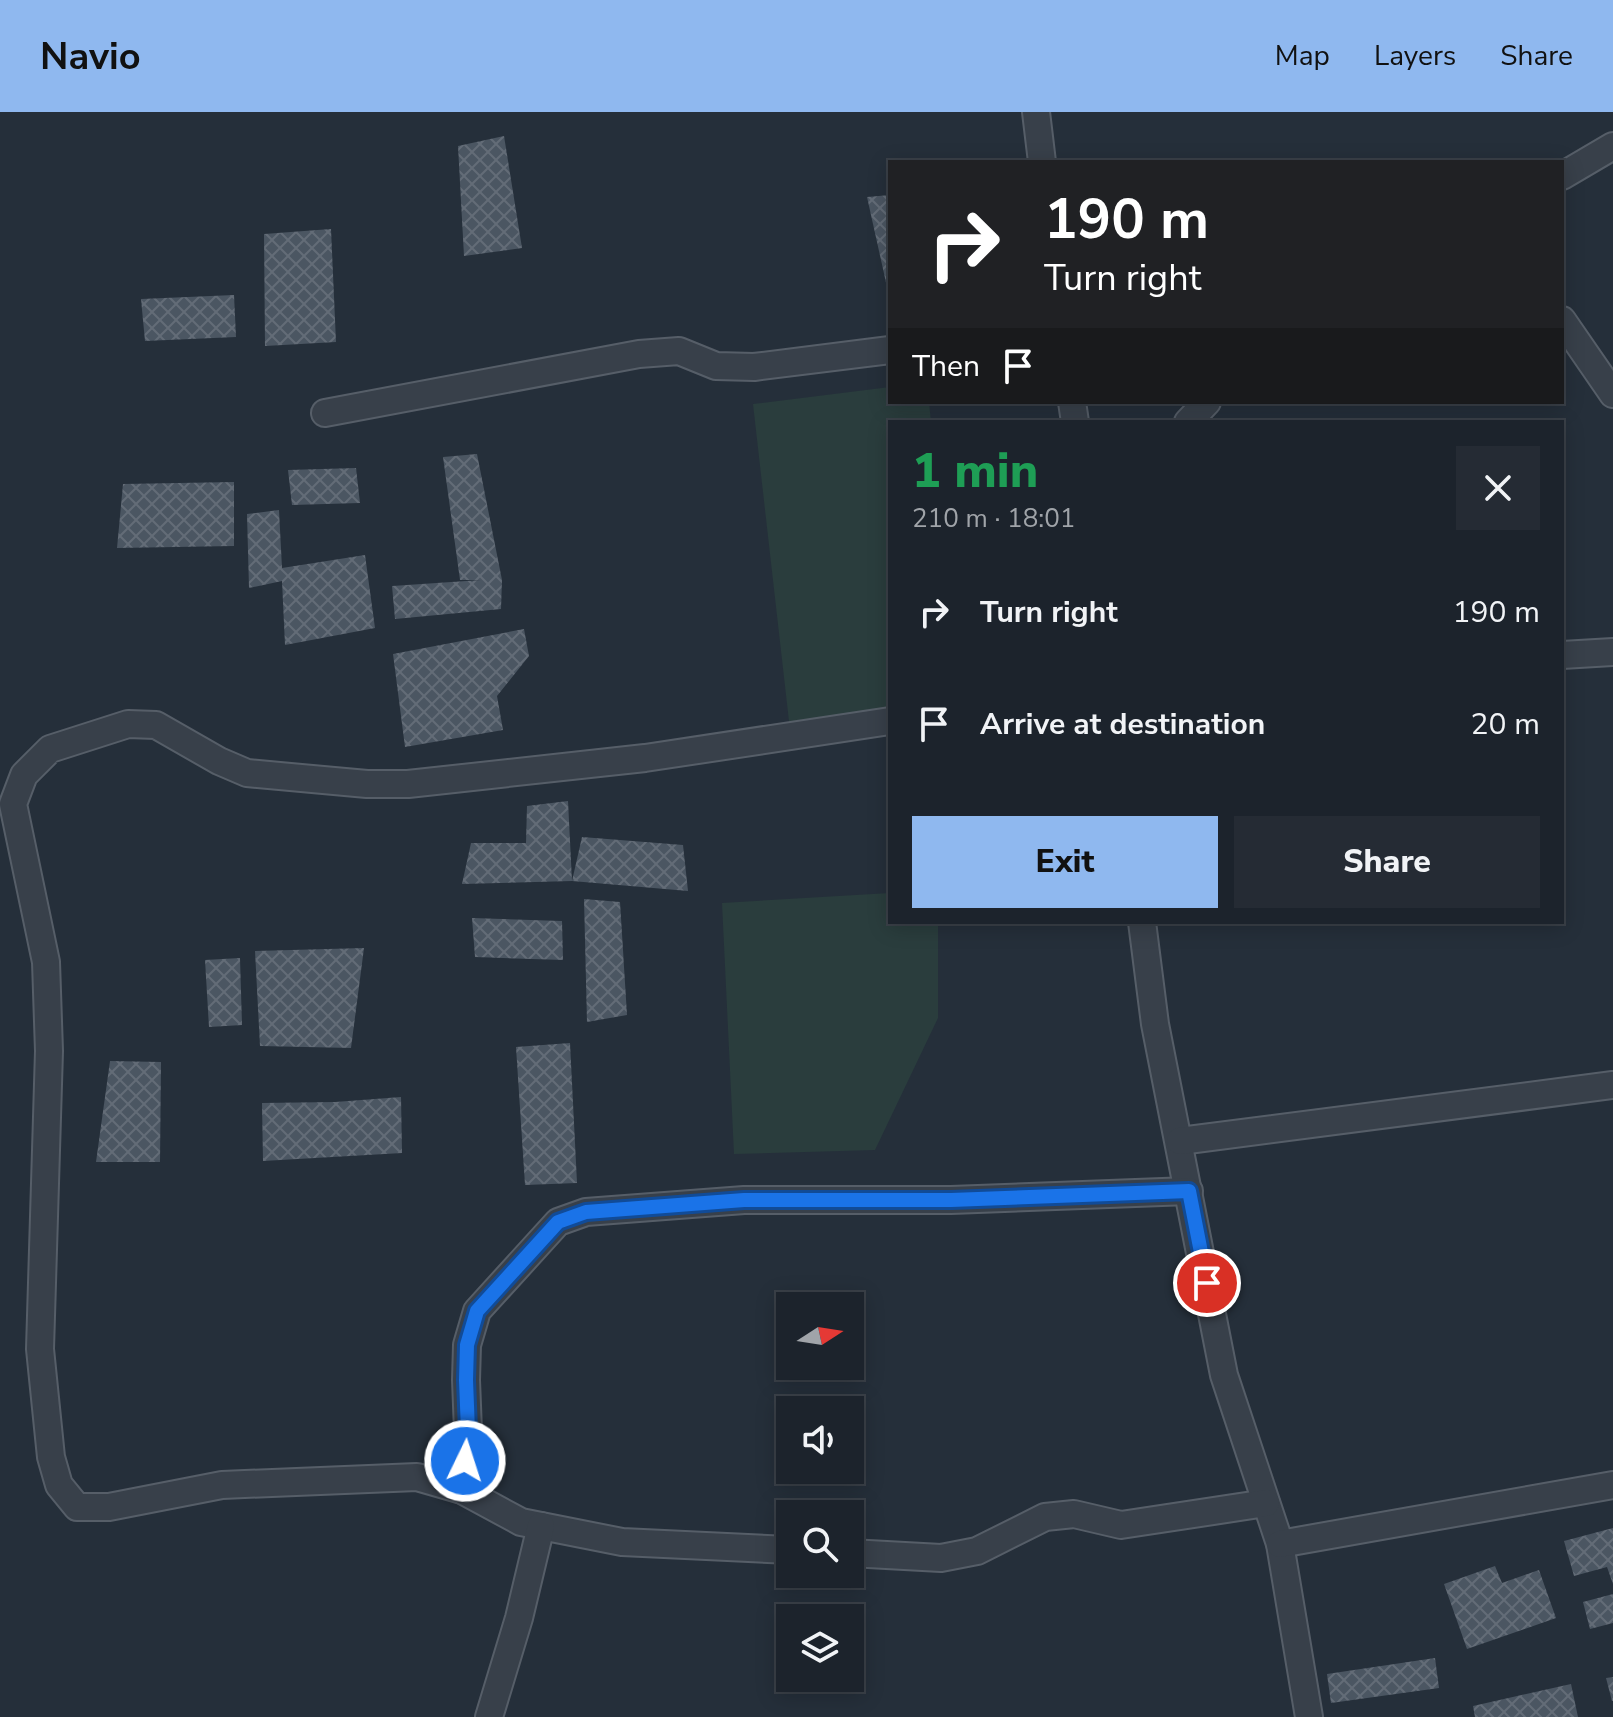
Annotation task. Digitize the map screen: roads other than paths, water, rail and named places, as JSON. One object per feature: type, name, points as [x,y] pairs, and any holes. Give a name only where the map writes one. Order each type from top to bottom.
[{"type":"street","points":[[1036,112],[1042,160]]},
{"type":"street","points":[[1564,175],[1613,146]]},
{"type":"street","points":[[1564,323],[1613,394]]},
{"type":"street","points":[[325,413],[639,354],[679,351],[716,366],[754,367],[888,350]]},
{"type":"street","points":[[1190,420],[1205,404]]},
{"type":"street","points":[[1564,655],[1613,652]]},
{"type":"street","points":[[776,1549],[622,1542],[521,1522],[462,1490],[417,1477],[222,1485],[109,1507],[77,1507],[59,1485],[51,1457],[40,1349],[49,1051],[46,962],[13,804],[24,775],[50,749],[128,724],[156,725],[219,761],[247,773],[367,784],[408,784],[645,758],[888,721]]},
{"type":"street","points":[[1142,924],[1155,1024],[1224,1375],[1280,1544],[1309,1717]]},
{"type":"street","points":[[1180,1141],[1613,1085]]},
{"type":"street","points":[[462,1490],[468,1431],[467,1345],[477,1311],[558,1222],[586,1212],[744,1200],[951,1200],[1189,1191]]},
{"type":"street","points":[[1280,1544],[1613,1485]]},
{"type":"street","points":[[864,1554],[941,1558],[977,1551],[1045,1517],[1074,1514],[1121,1525],[1266,1503]]},
{"type":"street","points":[[489,1717],[519,1618],[541,1526]]}]
